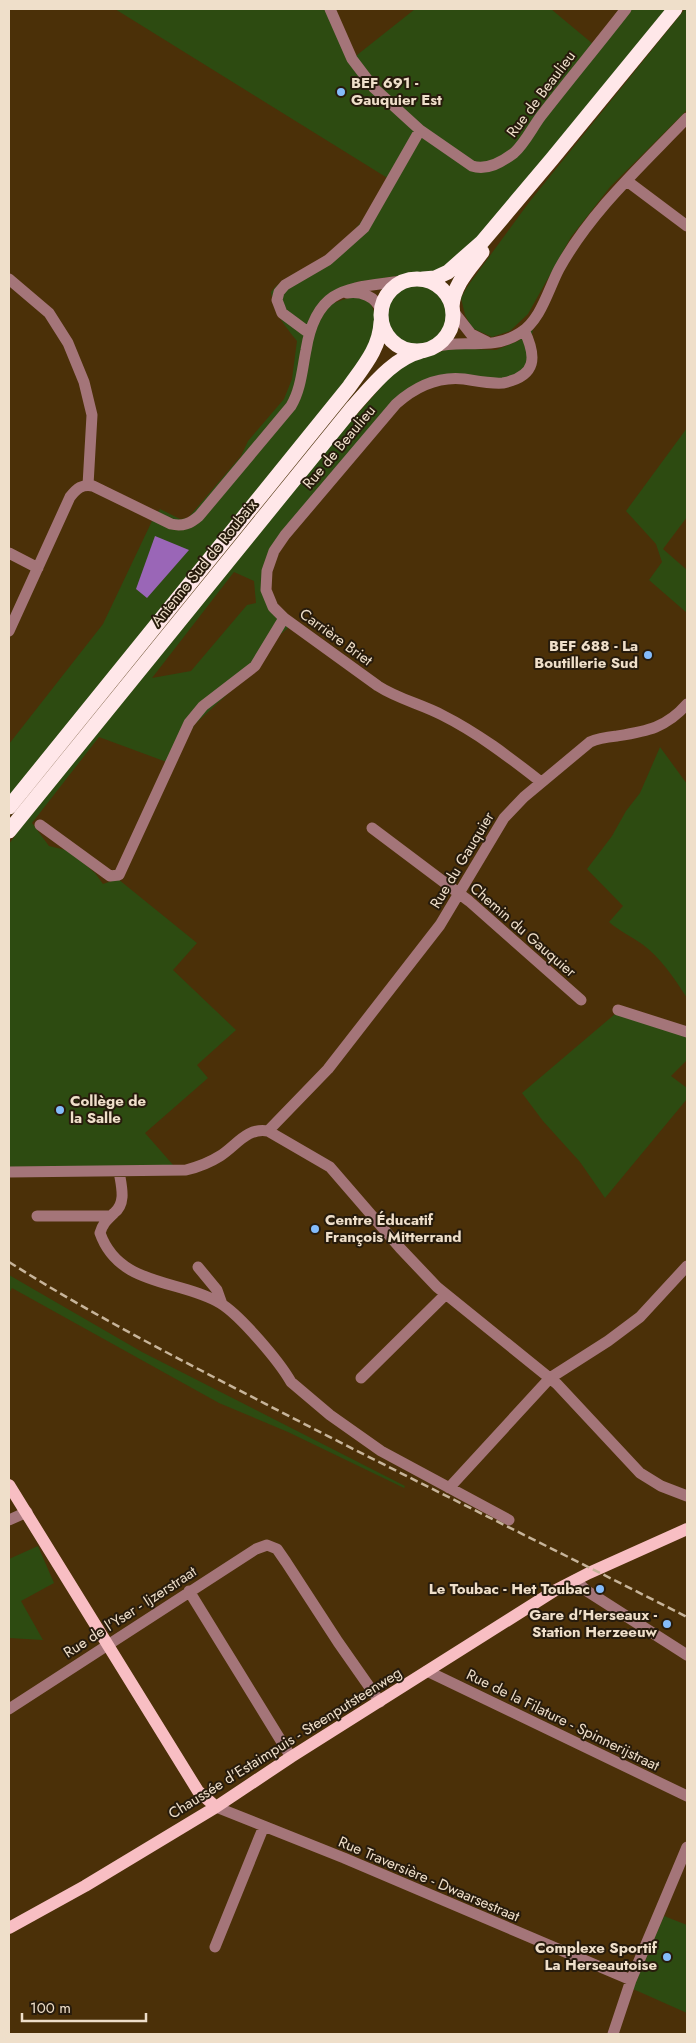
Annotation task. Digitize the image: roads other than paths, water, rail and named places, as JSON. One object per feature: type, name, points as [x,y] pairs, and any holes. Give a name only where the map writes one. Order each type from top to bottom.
[{"type":"highway","points":[[552,159],[461,280],[454,293],[450,330],[444,340],[428,349],[410,351],[398,346],[386,334],[381,316],[383,302],[390,291],[408,280],[435,278],[444,274],[469,254],[552,159],[675,9]]},
{"type":"highway","points":[[423,279],[432,282],[444,290],[453,309]]},
{"type":"highway","name":"Antenne Sud de Roubaix","points":[[16,807],[349,387],[374,350],[380,334],[381,316]]},
{"type":"highway","name":"Antenne Sud de Roubaix","points":[[16,807],[353,407],[398,362],[407,356],[428,349]]},
{"type":"highway","points":[[9,831],[16,807]]},
{"type":"main road","points":[[9,1485],[198,1791],[216,1807]]},
{"type":"main road","name":"Chaussée d'Estaimpuis - Steenputsteenweg","points":[[9,1928],[85,1886],[216,1807],[291,1757],[554,1591],[687,1529]]},
{"type":"street","name":"Rue de Beaulieu","points":[[330,9],[352,59],[374,88],[420,130],[472,166],[488,167],[501,161],[518,149],[539,118],[626,9]]},
{"type":"street","points":[[428,349],[450,344],[484,345],[513,337],[524,330],[540,311],[569,253],[615,192],[627,182],[687,118]]},
{"type":"street","points":[[309,333],[282,313],[277,300],[279,292],[285,285],[335,255],[364,228],[420,130]]},
{"type":"street","points":[[627,182],[687,226]]},
{"type":"street","points":[[9,279],[39,303],[54,320],[68,343],[84,382],[92,415],[88,486]]},
{"type":"street","points":[[9,631],[70,497],[78,487],[98,488],[171,524],[182,525],[195,519],[291,406],[300,386],[309,333],[319,312],[326,303],[343,291],[356,286],[408,280]]},
{"type":"street","points":[[336,296],[355,292],[364,294],[377,302],[381,316]]},
{"type":"street","points":[[453,309],[465,328],[474,337],[496,342]]},
{"type":"street","name":"Rue de Beaulieu","points":[[284,618],[271,603],[266,585],[274,551],[285,535],[396,404],[405,396],[423,385],[444,379],[503,383],[511,382],[524,374],[532,362],[533,355],[524,330]]},
{"type":"street","points":[[9,553],[38,568]]},
{"type":"street","name":"Carrière Briet","points":[[40,825],[110,876],[119,875],[189,723],[203,706],[255,666],[284,618],[378,686],[454,721],[494,746],[541,782]]},
{"type":"street","name":"Rue du Gauquier","points":[[268,1131],[328,1070],[440,925],[504,818],[541,782],[590,742],[660,726],[675,717],[687,704]]},
{"type":"street","name":"Chemin du Gauquier","points":[[372,828],[459,894],[581,1000]]},
{"type":"street","points":[[618,1010],[687,1032]]},
{"type":"street","points":[[9,1172],[176,1170],[192,1168],[220,1156],[250,1132],[268,1131],[330,1167],[414,1264],[445,1295],[550,1378],[579,1406],[640,1473],[660,1486],[687,1496]]},
{"type":"street","points":[[119,1171],[123,1196],[120,1206],[104,1222],[100,1232],[114,1258],[121,1264],[150,1279],[211,1298],[222,1304],[239,1319],[284,1370],[291,1382],[306,1395],[381,1451],[509,1520]]},
{"type":"street","points":[[37,1216],[111,1216]]},
{"type":"street","points":[[198,1266],[217,1290],[222,1304]]},
{"type":"street","points":[[448,1488],[550,1378],[608,1341],[636,1320],[665,1292],[687,1266]]},
{"type":"street","points":[[361,1378],[445,1295]]},
{"type":"street","points":[[9,1520],[27,1512]]},
{"type":"street","name":"Rue de l'Yser - Ijzerstraat","points":[[9,1709],[256,1549],[270,1546],[276,1549],[286,1562],[380,1702]]},
{"type":"street","points":[[575,1580],[587,1591],[687,1655]]},
{"type":"street","points":[[189,1591],[291,1757]]},
{"type":"street","name":"Rue de la Filature - Spinnerijstraat","points":[[427,1671],[687,1796]]},
{"type":"street","name":"Rue Traversière - Dwaarsestraat","points":[[216,1807],[630,1980]]},
{"type":"street","points":[[215,1947],[264,1826]]},
{"type":"street","points":[[613,2034],[630,1980],[687,1847]]},
{"type":"railway","points":[[9,1262],[39,1281],[194,1367],[687,1617]]},
{"type":"place","name":"BEF 691 - Gauquier Est","points":[[341,92]]},
{"type":"place","name":"BEF 688 - La Boutillerie Sud","points":[[648,655]]},
{"type":"place","name":"Collège de la Salle","points":[[60,1110]]},
{"type":"place","name":"Centre Éducatif François Mitterrand","points":[[315,1229]]},
{"type":"place","name":"Le Toubac - Het Toubac","points":[[600,1589]]},
{"type":"place","name":"Gare d'Herseaux - Station Herzeeuw","points":[[667,1624]]},
{"type":"place","name":"Complexe Sportif La Herseautoise","points":[[667,1957]]}]
